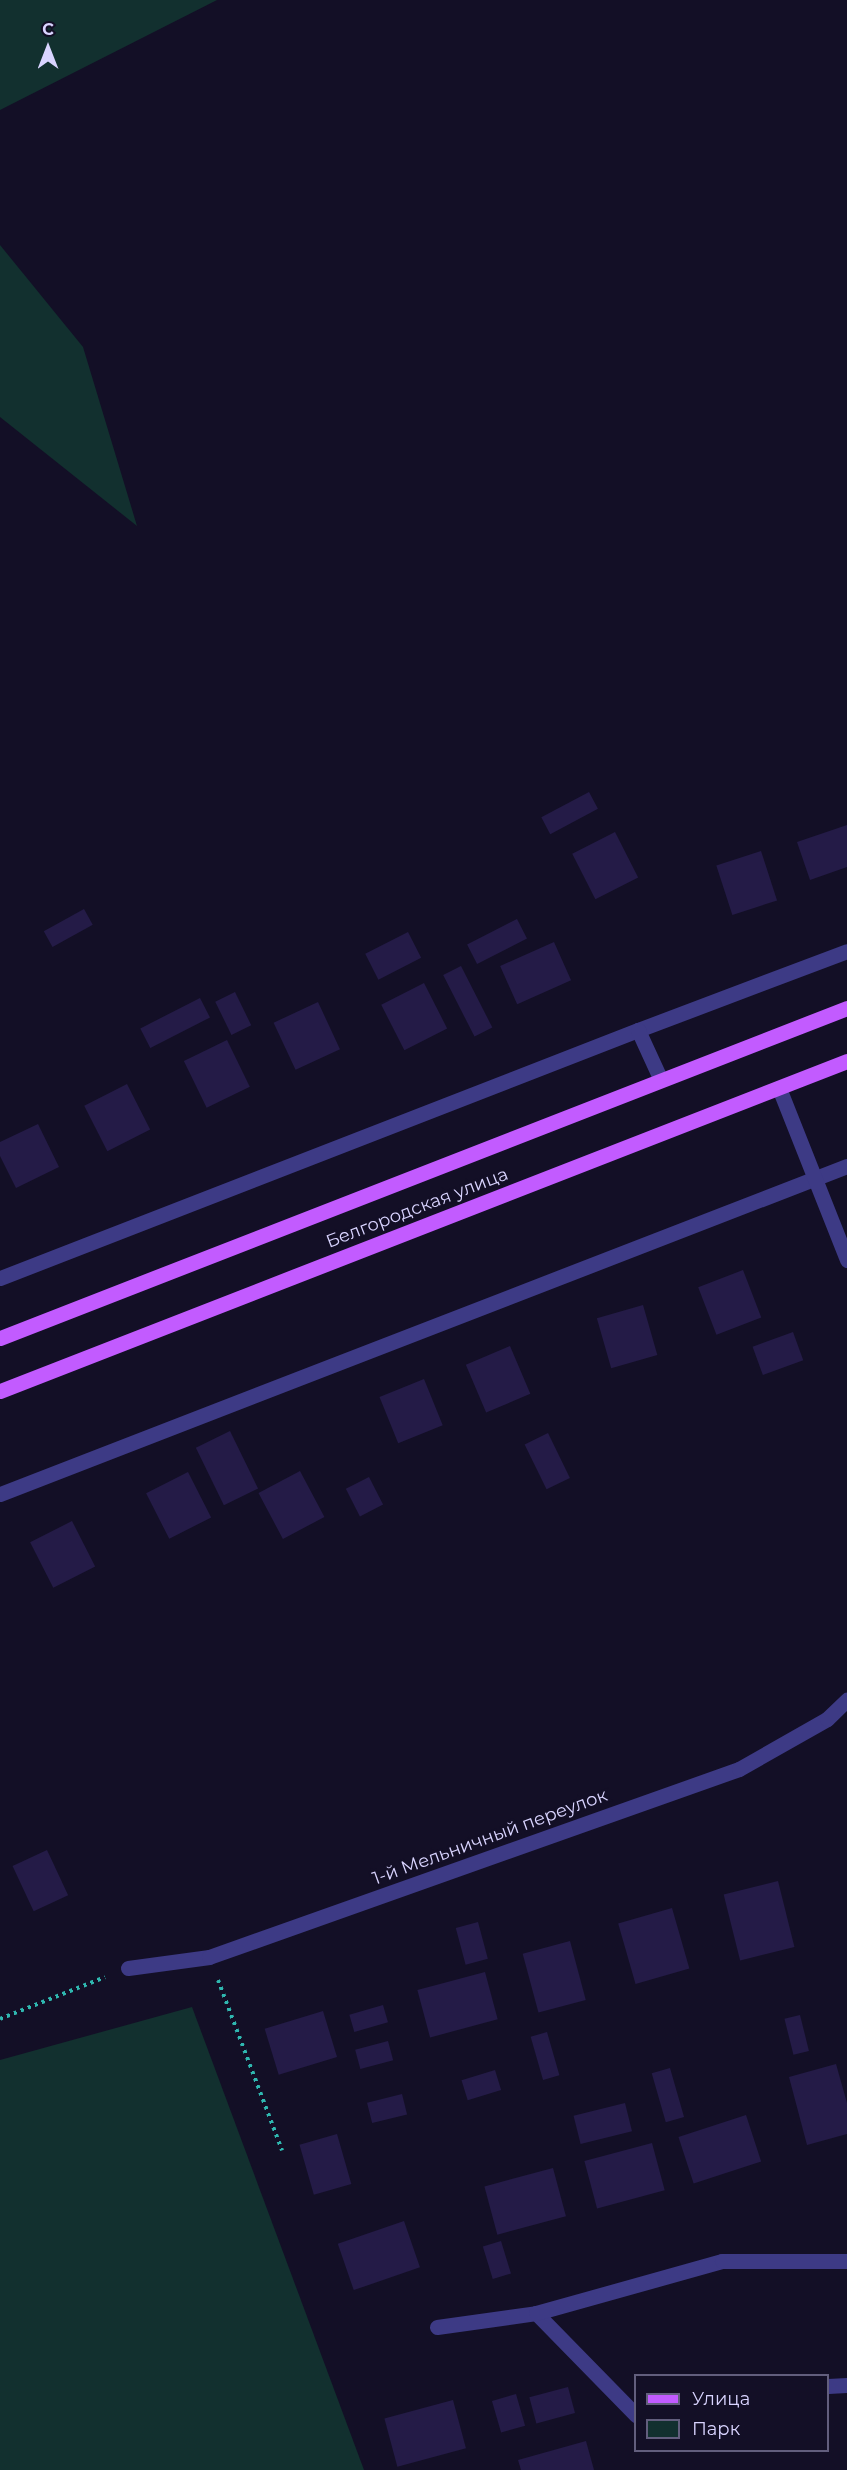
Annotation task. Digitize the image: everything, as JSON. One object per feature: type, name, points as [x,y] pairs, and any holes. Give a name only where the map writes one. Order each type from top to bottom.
[{"type":"main road","name":"Белгородская улица","points":[[0,1338],[660,1078],[847,1008]]},
{"type":"main road","name":"Белгородская улица","points":[[0,1391],[847,1061]]},
{"type":"street","points":[[0,1278],[847,951]]},
{"type":"street","points":[[638,1030],[660,1078]]},
{"type":"street","points":[[779,1088],[847,1260]]},
{"type":"street","points":[[0,1494],[847,1166]]},
{"type":"street","name":"1-й Мельничный переулок","points":[[128,1968],[209,1957],[739,1769],[827,1719],[847,1700]]},
{"type":"street","points":[[437,2327],[536,2313],[722,2261],[847,2261]]},
{"type":"street","points":[[536,2313],[634,2413]]},
{"type":"street","points":[[829,2386],[847,2385]]},
{"type":"path","points":[[209,1957],[282,2150]]},
{"type":"path","points":[[0,2019],[128,1968]]},
{"type":"green space","points":[[0,0],[217,0],[0,110]]},
{"type":"green space","points":[[0,245],[83,347],[137,526],[0,417]]},
{"type":"green space","points":[[192,2007],[364,2470],[0,2470],[0,2060]]},
{"type":"building","points":[[589,792],[598,809],[550,834],[541,817]]},
{"type":"building","points":[[847,825],[847,867],[810,880],[797,842]]},
{"type":"building","points":[[615,832],[638,877],[595,899],[572,854]]},
{"type":"building","points":[[761,851],[777,900],[732,915],[716,866]]},
{"type":"building","points":[[84,909],[93,925],[52,947],[44,931]]},
{"type":"building","points":[[517,919],[527,939],[477,964],[467,944]]},
{"type":"building","points":[[408,932],[421,958],[378,980],[365,954]]},
{"type":"building","points":[[554,942],[571,980],[517,1004],[500,966]]},
{"type":"building","points":[[461,966],[492,1027],[475,1037],[443,975]]},
{"type":"building","points":[[424,983],[447,1028],[404,1050],[381,1005]]},
{"type":"building","points":[[235,992],[251,1025],[231,1035],[215,1002]]},
{"type":"building","points":[[200,998],[210,1018],[150,1048],[140,1028]]},
{"type":"building","points":[[318,1002],[340,1049],[296,1070],[274,1023]]},
{"type":"building","points":[[227,1040],[250,1087],[207,1108],[184,1061]]},
{"type":"building","points":[[127,1084],[150,1129],[107,1151],[84,1106]]},
{"type":"building","points":[[38,1124],[59,1167],[16,1188],[0,1156],[0,1142]]},
{"type":"building","points":[[743,1270],[761,1318],[716,1335],[698,1287]]},
{"type":"building","points":[[643,1305],[657,1355],[611,1368],[597,1318]]},
{"type":"building","points":[[793,1332],[803,1360],[763,1375],[753,1347]]},
{"type":"building","points":[[510,1346],[530,1394],[486,1413],[466,1365]]},
{"type":"building","points":[[424,1379],[443,1425],[398,1443],[379,1397]]},
{"type":"building","points":[[230,1431],[258,1489],[224,1505],[196,1448]]},
{"type":"building","points":[[548,1433],[570,1478],[547,1489],[525,1444]]},
{"type":"building","points":[[300,1471],[324,1517],[283,1539],[259,1493]]},
{"type":"building","points":[[188,1472],[211,1517],[169,1539],[146,1493]]},
{"type":"building","points":[[369,1477],[383,1505],[360,1516],[346,1489]]},
{"type":"building","points":[[72,1521],[95,1566],[53,1588],[30,1542]]},
{"type":"building","points":[[47,1850],[68,1895],[34,1911],[13,1866]]},
{"type":"building","points":[[778,1881],[794,1947],[740,1961],[724,1895]]},
{"type":"building","points":[[672,1908],[689,1969],[636,1984],[618,1923]]},
{"type":"building","points":[[478,1922],[488,1959],[466,1965],[456,1928]]},
{"type":"building","points":[[570,1941],[586,2000],[538,2013],[523,1954]]},
{"type":"building","points":[[485,1972],[498,2019],[430,2037],[417,1990]]},
{"type":"building","points":[[383,2005],[388,2022],[354,2032],[349,2015]]},
{"type":"building","points":[[323,2011],[337,2057],[279,2075],[265,2029]]},
{"type":"building","points":[[800,2015],[809,2051],[793,2055],[784,2019]]},
{"type":"building","points":[[547,2032],[559,2075],[543,2080],[531,2037]]},
{"type":"building","points":[[388,2041],[393,2060],[360,2069],[355,2050]]},
{"type":"building","points":[[836,2064],[847,2103],[847,2134],[807,2145],[789,2077]]},
{"type":"building","points":[[670,2068],[684,2117],[666,2122],[652,2073]]},
{"type":"building","points":[[495,2070],[501,2090],[468,2100],[462,2080]]},
{"type":"building","points":[[402,2094],[407,2114],[372,2123],[367,2103]]},
{"type":"building","points":[[625,2103],[632,2131],[581,2144],[574,2116]]},
{"type":"building","points":[[746,2115],[761,2162],[694,2184],[678,2137]]},
{"type":"building","points":[[337,2134],[351,2184],[314,2195],[300,2145]]},
{"type":"building","points":[[652,2143],[665,2190],[597,2208],[584,2161]]},
{"type":"building","points":[[553,2168],[566,2216],[497,2235],[484,2186]]},
{"type":"building","points":[[404,2221],[420,2267],[354,2290],[338,2244]]},
{"type":"building","points":[[501,2241],[511,2274],[493,2279],[483,2247]]},
{"type":"building","points":[[568,2387],[575,2413],[536,2423],[529,2397]]},
{"type":"building","points":[[516,2394],[525,2426],[501,2433],[492,2401]]},
{"type":"building","points":[[453,2400],[466,2448],[397,2467],[384,2418]]},
{"type":"building","points":[[586,2441],[594,2470],[521,2470],[518,2460]]}]
